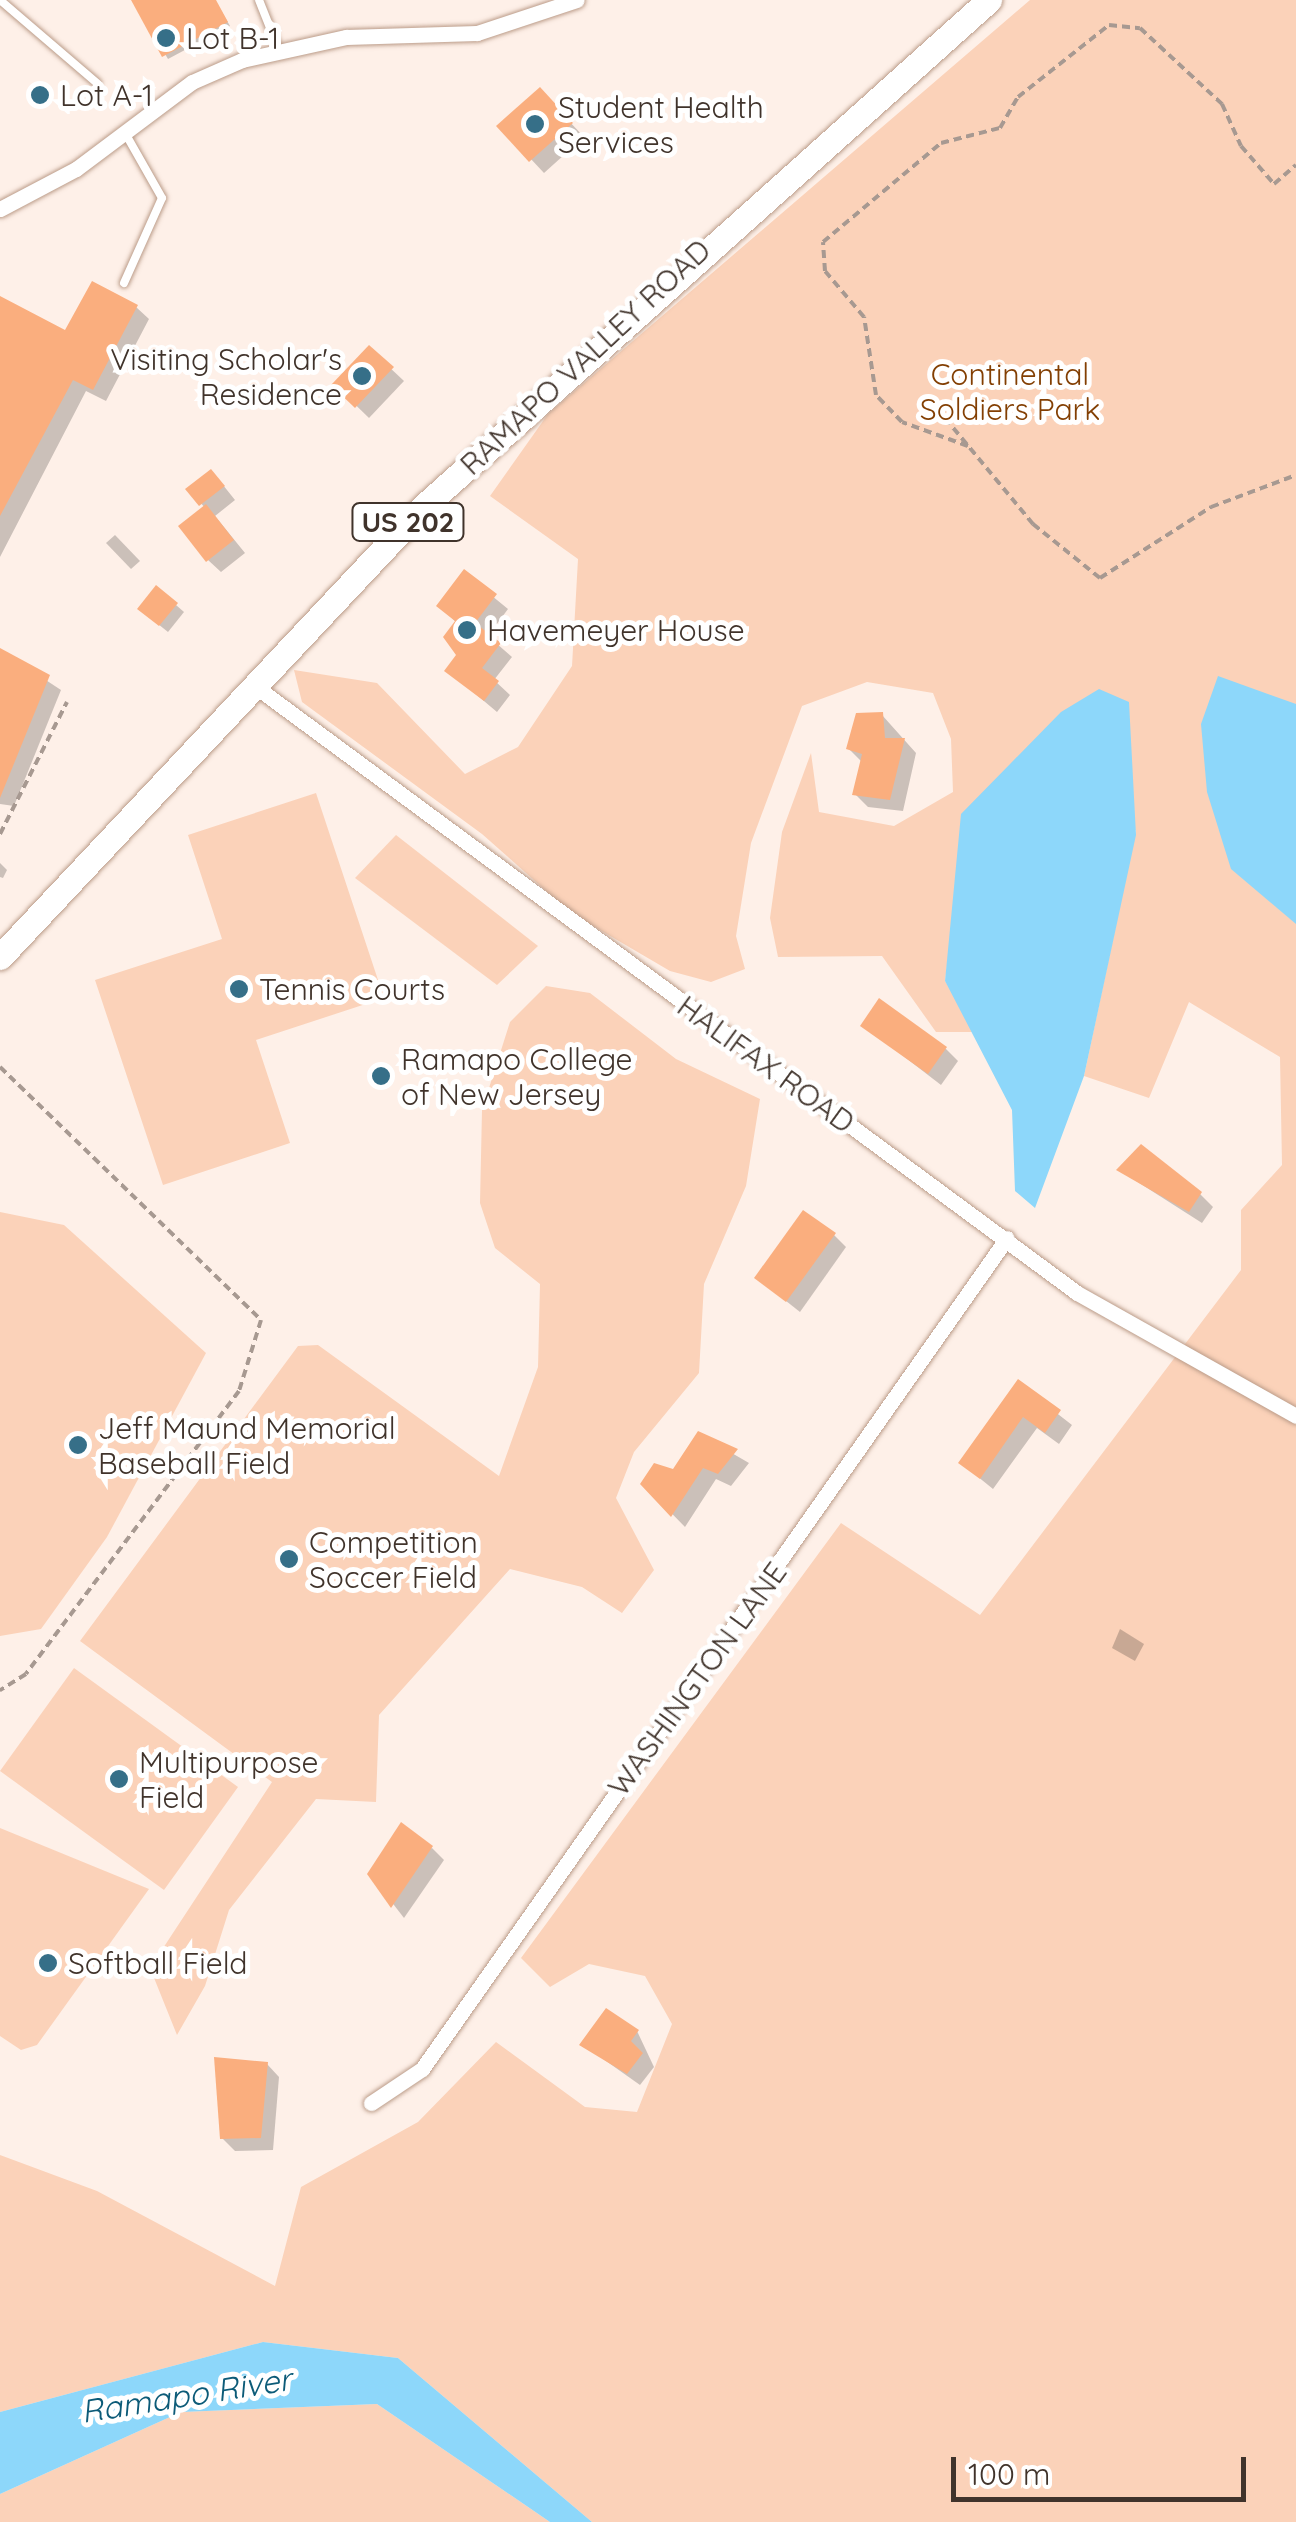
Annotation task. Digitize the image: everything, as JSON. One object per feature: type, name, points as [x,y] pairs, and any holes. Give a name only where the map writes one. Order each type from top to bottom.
[{"type":"main road","name":"RAMAPO VALLEY ROAD","points":[[0,957],[252,684],[580,358],[970,10],[988,0]]},
{"type":"street","points":[[0,209],[124,131],[192,82],[278,48],[477,33],[577,0]]},
{"type":"street","name":"HALIFAX ROAD","points":[[252,684],[494,871],[1007,1238],[1077,1293],[1296,1416]]},
{"type":"street","name":"WASHINGTON LANE","points":[[371,2104],[422,2069],[1007,1238]]},
{"type":"lane","points":[[0,0],[96,83]]},
{"type":"lane","points":[[259,0],[278,48]]},
{"type":"lane","points":[[124,131],[162,198],[124,283]]},
{"type":"path","points":[[968,446],[902,422],[876,394],[864,318],[825,271],[823,242],[941,143],[1000,128],[1018,97],[1109,25],[1140,28],[1222,104],[1241,146],[1274,184],[1296,166]]},
{"type":"path","points":[[946,418],[1069,560],[1100,578],[1196,514],[1296,475]]},
{"type":"path","points":[[0,834],[67,702]]},
{"type":"path","points":[[0,1067],[260,1320],[239,1391],[26,1674],[0,1690]]},
{"type":"green space","name":"Continental Soldiers Park","points":[[1030,0],[1296,0],[1296,2522],[592,2522],[398,2358],[263,2342],[0,2412],[0,2155],[97,2191],[275,2286],[301,2187],[418,2122],[496,2042],[585,2107],[637,2112],[672,2024],[645,1976],[589,1964],[550,1987],[521,1958],[841,1523],[980,1615],[1241,1270],[1241,1210],[1282,1165],[1280,1057],[1189,1002],[1149,1098],[1084,1076],[1136,830],[954,910],[945,981],[977,1032],[936,1032],[882,956],[778,957],[770,918],[782,832],[811,753],[819,812],[894,826],[953,792],[951,739],[933,693],[867,682],[802,706],[751,843],[736,936],[745,969],[711,982],[670,971],[571,913],[482,834],[302,702],[294,670],[377,683],[465,774],[518,747],[572,666],[578,559],[490,496],[548,414]]},
{"type":"green space","name":"Tennis Courts","points":[[316,793],[384,998],[256,1040],[290,1143],[163,1185],[95,980],[222,939],[188,835]]},
{"type":"green space","points":[[396,835],[538,946],[497,985],[355,878]]},
{"type":"green space","points":[[546,986],[590,993],[676,1059],[760,1099],[746,1186],[704,1284],[699,1373],[634,1452],[616,1498],[654,1570],[622,1613],[582,1587],[510,1569],[379,1715],[376,1802],[316,1799],[229,1910],[205,1986],[177,2035],[150,1968],[272,1782],[80,1641],[298,1346],[318,1345],[499,1476],[538,1367],[540,1284],[495,1248],[480,1203],[482,1110],[510,1022]]},
{"type":"green space","name":"Jeff Maund Memorial Baseball Field","points":[[0,1212],[64,1225],[206,1353],[107,1537],[41,1629],[0,1636]]},
{"type":"green space","name":"Multipurpose Field","points":[[74,1668],[238,1787],[164,1890],[0,1771]]},
{"type":"green space","name":"Softball Field","points":[[0,1828],[149,1889],[37,2045],[21,2050],[0,2036]]},
{"type":"green space","points":[[377,2404],[550,2522],[0,2522],[0,2494],[181,2412]]},
{"type":"water","points":[[1218,676],[1296,704],[1296,924],[1231,869],[1207,792],[1201,724]]},
{"type":"water","points":[[1099,689],[1129,702],[1136,835],[1084,1076],[1035,1208],[1015,1191],[1012,1110],[945,981],[961,814],[1061,712]]},
{"type":"water","name":"Ramapo River","points":[[263,2342],[398,2358],[592,2522],[550,2522],[377,2404],[181,2412],[0,2494],[0,2412]]},
{"type":"building","name":"Lot B-1","points":[[131,0],[216,0],[228,22],[162,57]]},
{"type":"building","name":"Student Health Services","points":[[540,87],[573,123],[529,162],[496,126]]},
{"type":"building","points":[[92,281],[138,305],[93,390],[73,380],[0,516],[0,296],[65,330]]},
{"type":"building","name":"Visiting Scholar's Residence","points":[[369,345],[394,367],[355,408],[331,385]]},
{"type":"building","points":[[211,469],[225,486],[199,506],[185,489]]},
{"type":"building","points":[[206,504],[234,540],[206,562],[178,526]]},
{"type":"building","name":"Havemeyer House","points":[[464,569],[497,594],[475,623],[501,643],[482,668],[499,681],[484,701],[444,671],[456,655],[443,637],[455,621],[436,606]]},
{"type":"building","points":[[156,585],[178,603],[159,626],[137,609]]},
{"type":"building","points":[[0,648],[50,675],[0,798]]},
{"type":"building","points":[[883,712],[885,738],[905,738],[890,800],[852,795],[862,754],[846,749],[856,713]]},
{"type":"building","points":[[879,998],[947,1047],[928,1074],[860,1026]]},
{"type":"building","points":[[1141,1144],[1202,1192],[1189,1212],[1116,1170]]},
{"type":"building","points":[[803,1210],[836,1233],[786,1302],[754,1278]]},
{"type":"building","points":[[1018,1379],[1061,1410],[1045,1433],[1023,1417],[980,1479],[958,1463]]},
{"type":"building","points":[[698,1431],[738,1449],[718,1474],[703,1468],[671,1517],[640,1484],[654,1463],[673,1469]]},
{"type":"building","points":[[401,1822],[433,1846],[391,1908],[367,1874]]},
{"type":"building","points":[[606,2008],[639,2030],[631,2041],[643,2053],[627,2074],[579,2045]]},
{"type":"building","points":[[214,2057],[268,2062],[261,2138],[220,2139]]},
{"type":"place","name":"Lot B-1","points":[[166,38]]},
{"type":"place","name":"Lot A-1","points":[[40,95]]},
{"type":"place","name":"Student Health Services","points":[[535,124]]},
{"type":"place","name":"Visiting Scholar's Residence","points":[[362,376]]},
{"type":"place","name":"Havemeyer House","points":[[467,630]]},
{"type":"place","name":"Tennis Courts","points":[[239,989]]},
{"type":"place","name":"Ramapo College of New Jersey","points":[[381,1076]]},
{"type":"place","name":"Jeff Maund Memorial Baseball Field","points":[[78,1445]]},
{"type":"place","name":"Competition Soccer Field","points":[[289,1559]]},
{"type":"place","name":"Multipurpose Field","points":[[119,1779]]},
{"type":"place","name":"Softball Field","points":[[48,1963]]}]
